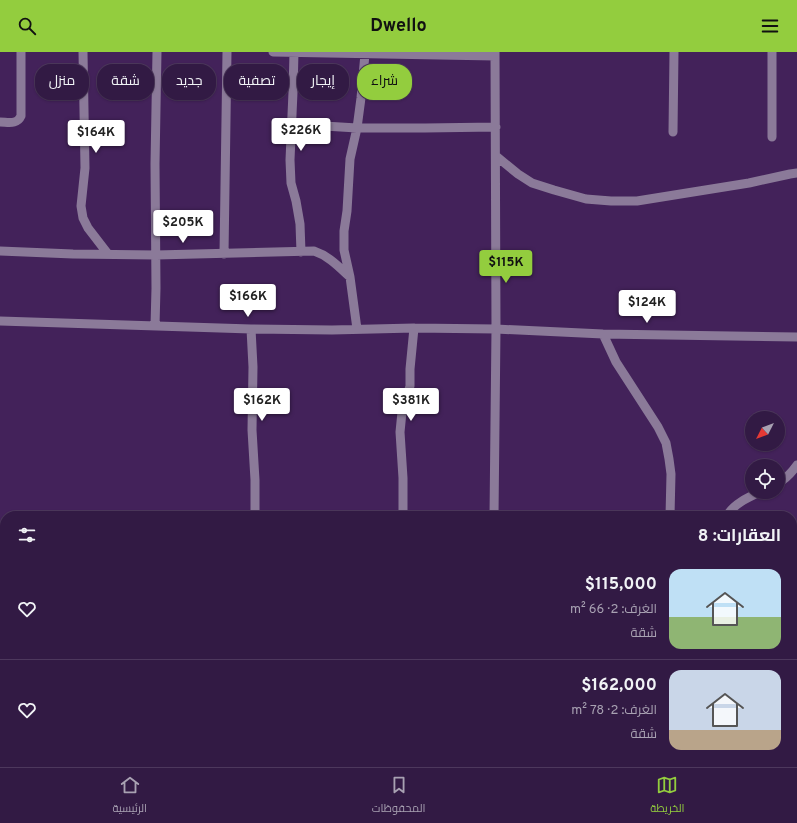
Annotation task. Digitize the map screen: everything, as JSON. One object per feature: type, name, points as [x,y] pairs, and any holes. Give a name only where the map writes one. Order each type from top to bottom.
[{"type":"street","points":[[0,122],[17,122],[20,120],[21,52]]},
{"type":"street","points":[[83,52],[85,168],[81,206],[83,218],[88,228],[108,254]]},
{"type":"street","points":[[155,326],[157,52]]},
{"type":"street","points":[[224,254],[227,52]]},
{"type":"street","points":[[273,52],[496,54],[494,511]]},
{"type":"street","points":[[294,52],[290,160],[292,183],[300,224],[301,252]]},
{"type":"street","points":[[672,132],[674,52]]},
{"type":"street","points":[[772,52],[772,137]]},
{"type":"street","points":[[357,329],[350,277],[344,250],[344,231],[347,210],[350,159],[357,128],[361,98],[358,53]]},
{"type":"street","points":[[291,124],[357,128],[496,127]]},
{"type":"street","points":[[496,156],[518,174],[532,183],[586,199],[611,201],[636,201],[749,183],[797,173]]},
{"type":"street","points":[[0,251],[156,255],[314,252],[329,258],[350,277]]},
{"type":"street","points":[[0,321],[251,329],[496,329],[603,334],[797,336]]},
{"type":"street","points":[[402,511],[403,478],[400,432],[402,412],[410,386],[414,328]]},
{"type":"street","points":[[251,329],[253,367],[252,430],[256,511]]},
{"type":"street","points":[[603,334],[616,362],[658,427],[666,443],[671,474],[670,511]]},
{"type":"street","points":[[785,479],[797,465]]},
{"type":"street","points":[[730,511],[746,499]]}]
